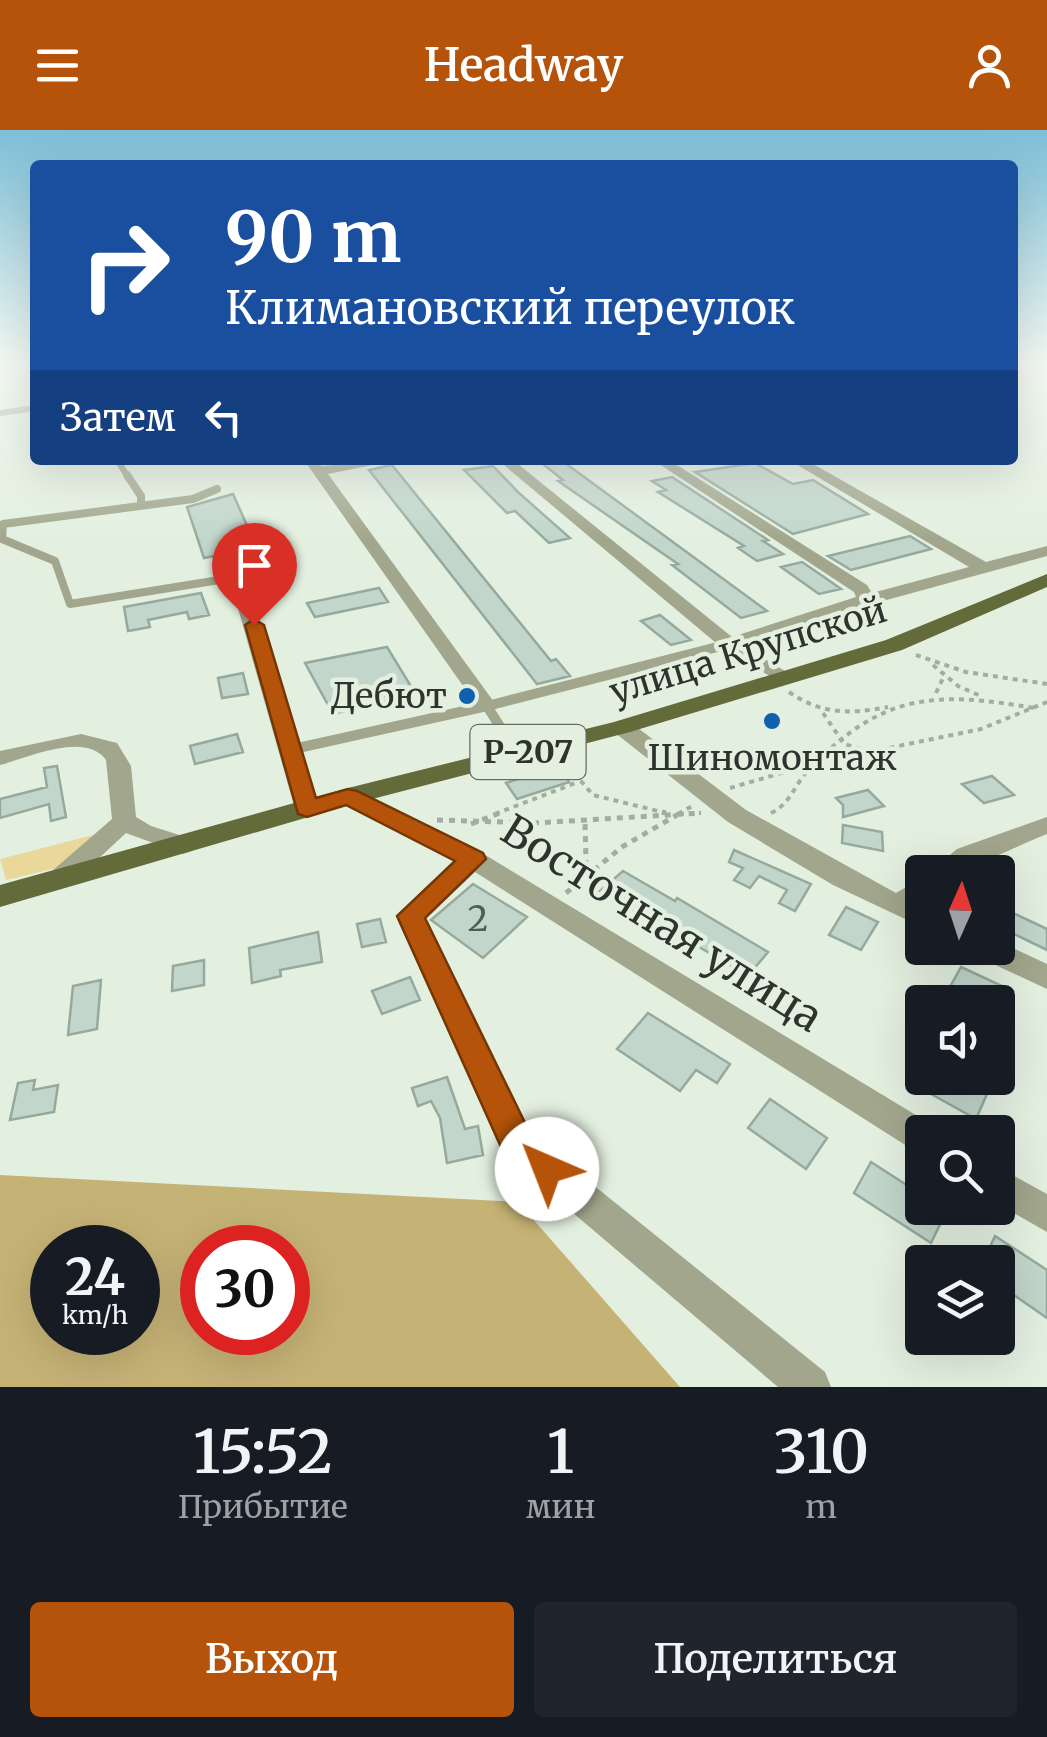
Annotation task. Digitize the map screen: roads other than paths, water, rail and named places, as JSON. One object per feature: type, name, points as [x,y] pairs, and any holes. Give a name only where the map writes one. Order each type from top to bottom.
[{"type":"main road","name":"улица Крупской","points":[[0,896],[307,808],[552,746],[894,644],[1047,580]]},
{"type":"street","points":[[511,465],[729,644],[778,679]]},
{"type":"street","points":[[668,465],[862,589],[866,600]]},
{"type":"street","points":[[805,465],[980,566]]},
{"type":"street","points":[[314,466],[488,706]]},
{"type":"street","points":[[729,644],[980,566],[1047,552]]},
{"type":"street","points":[[235,568],[307,808]]},
{"type":"street","points":[[622,726],[710,796],[842,878],[905,908]]},
{"type":"street","points":[[0,758],[80,740],[99,743],[117,760],[125,821],[142,832],[183,845]]},
{"type":"street","name":"Восточная улица","points":[[348,797],[474,859],[905,1127]]},
{"type":"street","points":[[58,880],[125,821]]},
{"type":"street","points":[[969,855],[1047,825]]},
{"type":"street","points":[[474,859],[410,916],[518,1145],[810,1387]]},
{"type":"street","points":[[1015,962],[1047,977]]},
{"type":"street","points":[[1015,1194],[1047,1214]]},
{"type":"lane","points":[[120,465],[141,496],[142,506]]},
{"type":"lane","points":[[217,488],[193,499],[3,524],[2,539],[55,561],[70,604],[235,568]]},
{"type":"lane","points":[[289,750],[488,706],[729,644]]},
{"type":"lane","points":[[488,706],[518,755]]},
{"type":"place","name":"Дебют","points":[[467,696]]},
{"type":"place","name":"Шиномонтаж","points":[[772,721]]}]
